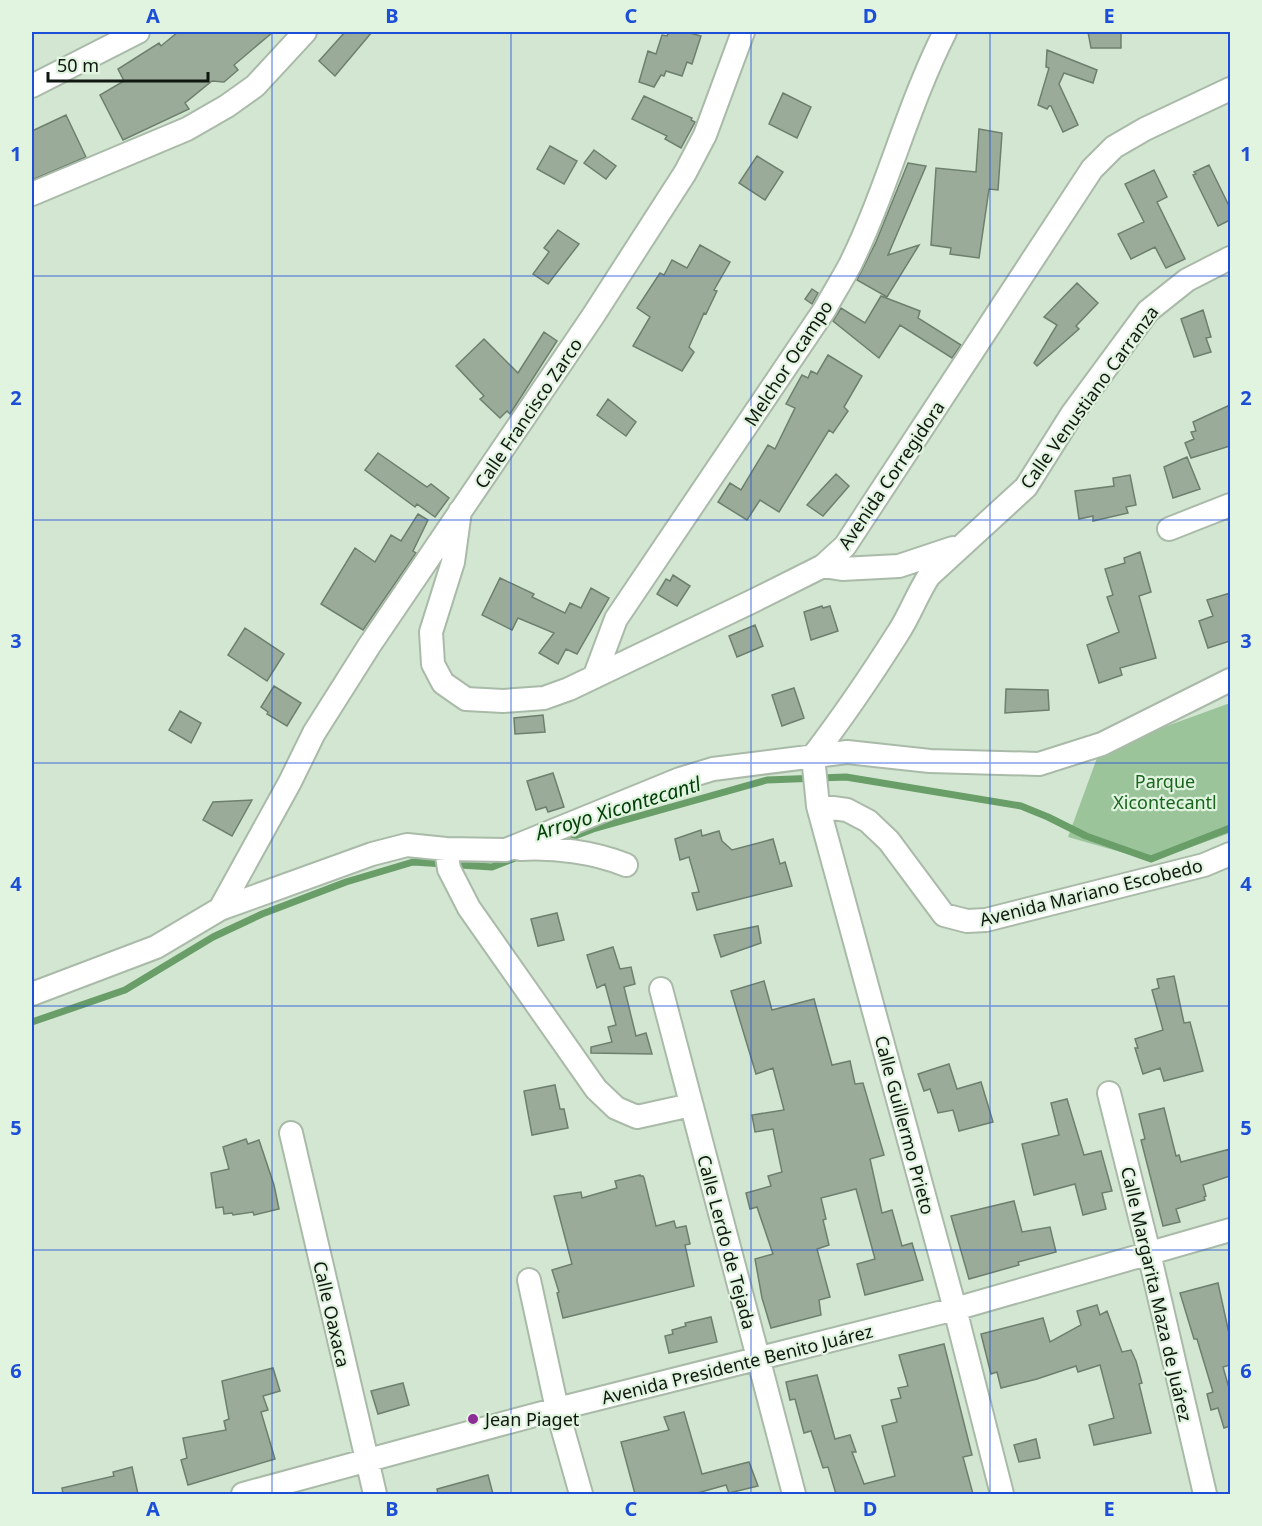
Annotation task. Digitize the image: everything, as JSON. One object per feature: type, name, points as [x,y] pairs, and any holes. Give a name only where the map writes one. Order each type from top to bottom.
[{"type":"street","points":[[32,86],[138,32]]},
{"type":"street","points":[[32,194],[187,129],[227,106],[255,86],[305,32]]},
{"type":"street","name":"Calle Francisco Zarco","points":[[220,909],[314,734],[369,646],[593,316],[691,164],[705,135],[743,32]]},
{"type":"street","name":"Melchor Ocampo","points":[[596,675],[616,619],[825,309],[850,264],[880,193],[916,96],[945,32]]},
{"type":"street","name":"Avenida Corregidora","points":[[460,511],[453,562],[431,632],[433,664],[443,683],[466,699],[503,701],[544,698],[569,689],[823,566],[845,546],[1092,169],[1114,147],[1145,129],[1230,89]]},
{"type":"street","name":"Calle Venustiano Carranza","points":[[813,756],[899,632],[918,592],[929,576],[1026,487],[1072,414],[1148,311],[1187,280],[1230,258]]},
{"type":"street","points":[[1169,529],[1230,505]]},
{"type":"street","points":[[823,566],[842,569],[899,566],[951,548],[959,549]]},
{"type":"street","points":[[506,850],[680,779],[713,769],[847,752],[930,761],[1039,764],[1102,744],[1230,680]]},
{"type":"street","name":"Calle Guillermo Prieto","points":[[813,756],[818,806],[955,1309],[1002,1494]]},
{"type":"street","name":"Avenida Mariano Escobedo","points":[[818,806],[848,810],[868,821],[889,841],[944,915],[967,921],[986,920],[1204,865],[1230,854]]},
{"type":"street","points":[[32,994],[156,947],[220,909],[407,845],[446,849],[542,848],[605,857],[626,865]]},
{"type":"street","points":[[446,849],[449,869],[469,908],[596,1089],[616,1108],[637,1117],[691,1105]]},
{"type":"street","name":"Calle Lerdo de Tejada","points":[[661,989],[794,1494]]},
{"type":"street","name":"Calle Margarita Maza de Juárez","points":[[1109,1093],[1205,1494]]},
{"type":"street","name":"Calle Oaxaca","points":[[291,1133],[375,1494]]},
{"type":"street","name":"Avenida Presidente Benito Juárez","points":[[243,1494],[557,1408],[955,1309],[1230,1230]]},
{"type":"street","points":[[529,1280],[557,1408],[581,1494]]},
{"type":"green space","name":"Parque Xicontecantl","points":[[1230,703],[1230,833],[1152,861],[1068,837],[1097,758],[1123,742]]},
{"type":"building","points":[[178,32],[273,32],[234,65],[238,70],[224,82],[212,81],[185,103],[189,109],[123,140],[100,95],[124,81],[118,69],[159,43],[161,46]]},
{"type":"building","points":[[345,32],[372,32],[335,76],[319,61]]},
{"type":"building","points":[[669,32],[686,32],[701,36],[692,64],[687,62],[682,76],[666,71],[654,87],[639,82],[648,51],[656,54],[662,35],[667,36]]},
{"type":"building","points":[[1088,32],[1121,32],[1121,48],[1091,48]]},
{"type":"building","points":[[1047,50],[1097,70],[1093,83],[1064,73],[1059,84],[1078,125],[1063,132],[1051,106],[1047,109],[1038,105],[1049,68],[1046,67]]},
{"type":"building","points":[[783,93],[811,107],[797,138],[769,124]]},
{"type":"building","points":[[644,96],[692,118],[691,120],[695,122],[681,148],[665,139],[667,136],[632,119]]},
{"type":"building","points":[[66,115],[86,157],[32,180],[32,131]]},
{"type":"building","points":[[979,129],[1002,133],[998,190],[989,189],[979,258],[950,254],[951,248],[931,245],[936,168],[976,172]]},
{"type":"building","points":[[550,146],[577,161],[564,184],[537,169]]},
{"type":"building","points":[[594,150],[616,166],[606,179],[584,163]]},
{"type":"building","points":[[757,156],[783,172],[765,200],[739,183]]},
{"type":"building","points":[[908,163],[926,166],[888,255],[919,245],[887,297],[857,280],[876,242]]},
{"type":"building","points":[[1209,165],[1230,208],[1230,220],[1218,226],[1193,175],[1196,174],[1194,172]]},
{"type":"building","points":[[1154,170],[1167,197],[1157,202],[1185,259],[1166,268],[1155,247],[1131,259],[1118,234],[1144,222],[1125,184]]},
{"type":"building","points":[[558,230],[579,244],[548,284],[533,274],[549,252],[544,248]]},
{"type":"building","points":[[700,245],[730,262],[714,290],[717,291],[689,347],[694,352],[682,371],[633,346],[650,317],[637,308],[660,273],[664,275],[672,260],[687,268]]},
{"type":"building","points":[[1077,283],[1098,303],[1076,326],[1079,329],[1037,366],[1034,363],[1057,325],[1044,317]]},
{"type":"building","points":[[812,289],[818,293],[812,304],[805,299]]},
{"type":"building","points":[[881,296],[920,311],[918,318],[961,345],[952,358],[900,325],[879,358],[833,321],[841,308],[865,323]]},
{"type":"building","points":[[1203,310],[1211,337],[1206,338],[1211,352],[1194,357],[1181,319]]},
{"type":"building","points":[[544,332],[557,341],[510,414],[507,411],[500,418],[480,399],[484,396],[456,366],[484,339],[518,373]]},
{"type":"building","points":[[828,355],[862,376],[844,407],[848,411],[833,433],[829,430],[779,512],[760,500],[747,520],[718,502],[730,483],[741,490],[768,445],[775,449],[795,408],[786,404],[802,375],[808,378],[811,371],[817,374]]},
{"type":"building","points":[[608,399],[636,422],[626,436],[597,415]]},
{"type":"building","points":[[1230,405],[1230,446],[1191,458],[1185,443],[1194,439],[1191,432],[1196,431],[1193,422]]},
{"type":"building","points":[[378,453],[427,487],[431,484],[449,498],[435,517],[417,504],[415,507],[365,470]]},
{"type":"building","points":[[1187,457],[1200,489],[1173,498],[1164,467]]},
{"type":"building","points":[[836,474],[849,486],[823,516],[807,505]]},
{"type":"building","points":[[1130,475],[1136,505],[1126,507],[1128,513],[1093,521],[1093,516],[1079,519],[1075,491],[1114,486],[1113,478]]},
{"type":"building","points":[[418,514],[428,520],[413,551],[416,553],[363,630],[321,604],[355,548],[375,562],[391,535],[401,541]]},
{"type":"building","points":[[1140,552],[1151,592],[1139,596],[1156,658],[1120,668],[1122,675],[1099,683],[1087,645],[1119,632],[1107,597],[1113,595],[1105,569],[1125,563],[1124,558]]},
{"type":"building","points":[[673,575],[690,586],[677,606],[657,594],[666,579],[670,581]]},
{"type":"building","points":[[500,578],[534,594],[532,597],[565,613],[570,603],[581,608],[591,588],[609,598],[577,654],[566,649],[558,664],[539,653],[554,633],[518,618],[512,630],[482,615]]},
{"type":"building","points":[[1230,593],[1230,641],[1208,648],[1199,621],[1213,616],[1207,600]]},
{"type":"building","points":[[822,606],[823,608],[830,606],[838,631],[811,640],[804,612]]},
{"type":"building","points":[[755,625],[763,646],[737,657],[729,636]]},
{"type":"building","points":[[245,628],[284,654],[267,681],[228,655]]},
{"type":"building","points":[[274,686],[301,703],[287,726],[267,714],[268,712],[261,707]]},
{"type":"building","points":[[794,688],[804,718],[782,726],[772,695]]},
{"type":"building","points":[[1006,689],[1048,690],[1049,710],[1005,713]]},
{"type":"building","points":[[180,711],[201,723],[191,743],[169,730]]},
{"type":"building","points":[[543,715],[545,732],[515,734],[514,718]]},
{"type":"building","points":[[553,773],[564,807],[548,812],[546,807],[536,810],[527,781]]},
{"type":"building","points":[[252,800],[232,836],[203,820],[213,802]]},
{"type":"building","points":[[701,830],[702,836],[719,831],[722,841],[732,850],[773,839],[780,864],[785,862],[792,886],[697,910],[692,893],[699,892],[689,857],[680,860],[675,839]]},
{"type":"building","points":[[557,913],[564,940],[538,946],[531,919]]},
{"type":"building","points":[[758,926],[761,943],[721,957],[714,935]]},
{"type":"building","points":[[613,947],[620,969],[631,967],[635,984],[624,987],[636,1036],[646,1033],[652,1054],[591,1053],[591,1047],[612,1042],[608,1027],[616,1025],[605,984],[597,988],[587,955]]},
{"type":"building","points":[[1174,976],[1184,1023],[1190,1022],[1203,1071],[1164,1081],[1160,1068],[1143,1074],[1135,1048],[1138,1048],[1135,1039],[1163,1030],[1152,990],[1159,988],[1157,979]]},
{"type":"building","points":[[764,981],[772,1010],[814,999],[832,1065],[850,1061],[855,1084],[863,1083],[884,1155],[870,1159],[882,1213],[892,1210],[902,1246],[912,1243],[923,1280],[865,1295],[857,1264],[875,1259],[856,1189],[821,1198],[829,1245],[817,1249],[830,1297],[819,1300],[821,1315],[771,1328],[762,1298],[755,1259],[773,1254],[757,1207],[750,1209],[746,1193],[771,1186],[768,1176],[782,1172],[773,1129],[755,1132],[752,1115],[784,1110],[773,1068],[756,1074],[731,991]]},
{"type":"building","points":[[949,1064],[957,1089],[981,1082],[993,1122],[959,1131],[953,1110],[938,1113],[930,1089],[924,1091],[918,1074]]},
{"type":"building","points":[[555,1085],[560,1109],[564,1109],[568,1128],[532,1135],[524,1091]]},
{"type":"building","points":[[1067,1099],[1084,1155],[1101,1151],[1112,1191],[1102,1193],[1106,1209],[1083,1215],[1075,1184],[1034,1195],[1022,1144],[1059,1135],[1051,1103]]},
{"type":"building","points":[[1164,1108],[1176,1156],[1179,1155],[1181,1162],[1230,1149],[1230,1176],[1203,1185],[1205,1200],[1176,1209],[1180,1222],[1163,1226],[1141,1140],[1145,1139],[1139,1114]]},
{"type":"building","points":[[246,1139],[248,1144],[259,1140],[274,1185],[279,1209],[254,1215],[253,1212],[224,1214],[223,1207],[216,1208],[211,1173],[229,1169],[223,1147]]},
{"type":"building","points":[[640,1175],[644,1178],[656,1226],[674,1221],[676,1228],[686,1226],[690,1244],[685,1245],[694,1286],[563,1318],[557,1293],[559,1292],[552,1270],[572,1264],[554,1196],[581,1192],[582,1198],[617,1188],[615,1181]]},
{"type":"building","points":[[1014,1201],[1022,1232],[1050,1227],[1056,1252],[969,1279],[951,1216]]},
{"type":"building","points":[[1218,1283],[1230,1338],[1230,1365],[1223,1367],[1230,1388],[1230,1426],[1224,1428],[1218,1408],[1211,1410],[1207,1394],[1213,1392],[1180,1293]]},
{"type":"building","points":[[1097,1305],[1100,1315],[1107,1311],[1122,1352],[1131,1350],[1136,1361],[1151,1433],[1094,1445],[1089,1425],[1114,1418],[1100,1365],[1078,1372],[1076,1366],[1001,1388],[997,1372],[991,1374],[981,1334],[1043,1318],[1050,1342],[1081,1325],[1077,1311]]},
{"type":"building","points":[[711,1317],[717,1342],[669,1353],[665,1336],[673,1334],[672,1330],[686,1326],[685,1323]]},
{"type":"building","points":[[944,1344],[972,1455],[963,1457],[973,1494],[836,1494],[828,1467],[823,1468],[811,1431],[804,1433],[795,1399],[790,1400],[786,1382],[817,1375],[835,1439],[850,1435],[856,1452],[852,1452],[864,1484],[895,1476],[882,1426],[897,1422],[891,1400],[901,1398],[898,1388],[908,1386],[899,1355]]},
{"type":"building","points":[[273,1368],[280,1391],[263,1396],[268,1410],[261,1412],[275,1459],[188,1485],[181,1460],[187,1458],[183,1438],[226,1430],[224,1421],[229,1419],[222,1381]]},
{"type":"building","points":[[403,1383],[409,1405],[378,1414],[371,1391]]},
{"type":"building","points":[[684,1412],[702,1474],[749,1462],[758,1486],[729,1493],[726,1485],[694,1494],[635,1494],[621,1442],[669,1430],[664,1417]]},
{"type":"building","points":[[1036,1439],[1040,1458],[1019,1462],[1014,1445]]},
{"type":"building","points":[[132,1467],[138,1494],[63,1494],[62,1488],[114,1476],[113,1472]]},
{"type":"building","points":[[488,1475],[493,1494],[438,1494],[437,1489]]},
{"type":"waterway","name":"Arroyo Xicontecantl","points":[[559,842],[593,829],[767,780],[846,777],[1021,806],[1086,836],[1151,859],[1230,828]]},
{"type":"waterway","name":"Arroyo Xicontecantl","points":[[32,1022],[125,990],[213,937],[262,914],[346,882],[413,862],[492,867],[515,858]]},
{"type":"place","name":"Jean Piaget","points":[[473,1419]]}]
